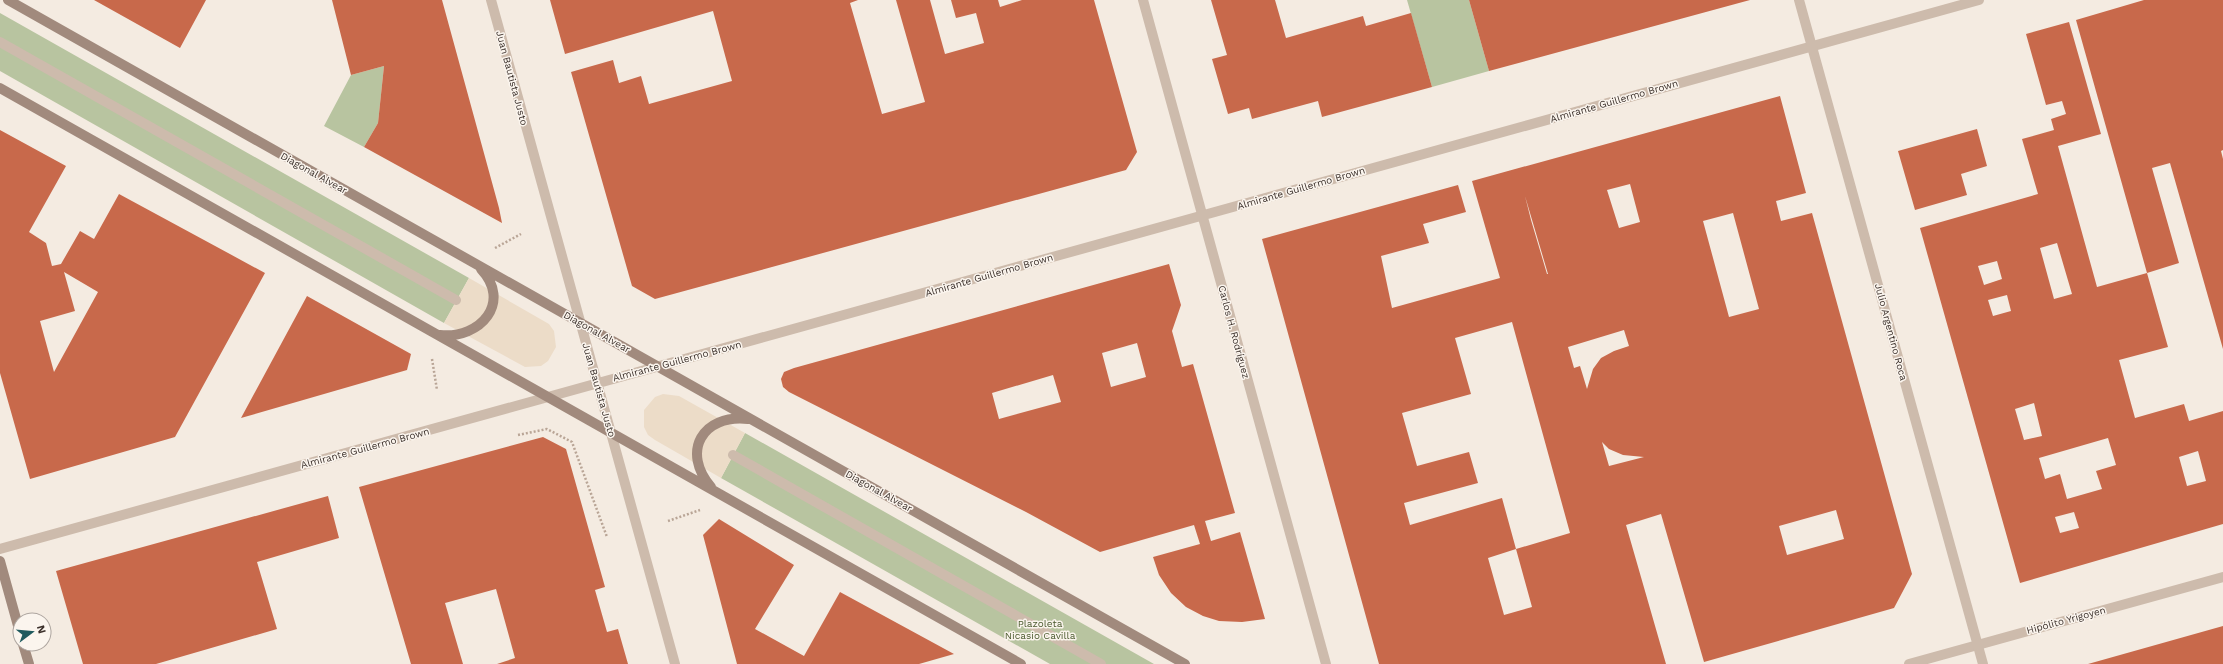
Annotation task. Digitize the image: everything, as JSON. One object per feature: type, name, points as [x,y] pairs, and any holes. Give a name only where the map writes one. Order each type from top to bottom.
[{"type":"main road","name":"Diagonal Alvear","points":[[8,0],[1186,664]]},
{"type":"main road","points":[[0,88],[1021,664]]},
{"type":"main road","points":[[438,334],[451,336],[472,331],[487,318],[492,307],[493,295],[491,284],[486,274],[476,264]]},
{"type":"main road","points":[[714,490],[706,482],[699,466],[698,451],[700,442],[705,432],[714,423],[734,418],[752,420]]},
{"type":"main road","points":[[0,561],[14,612]]},
{"type":"main road","points":[[25,652],[29,664]]},
{"type":"street","name":"Juan Bautista Justo","points":[[490,0],[675,664]]},
{"type":"street","name":"Carlos H. Rodríguez","points":[[1143,0],[1326,664]]},
{"type":"street","name":"Julio Argentino Roca","points":[[1799,0],[1983,664]]},
{"type":"street","name":"Almirante Guillermo Brown","points":[[0,549],[1979,0]]},
{"type":"street","points":[[0,42],[456,300]]},
{"type":"street","points":[[733,455],[1101,664]]},
{"type":"street","name":"Hipólito Yrigoyen","points":[[1909,664],[2223,577]]},
{"type":"path","points":[[489,250],[521,234]]},
{"type":"path","points":[[432,355],[437,390]]},
{"type":"path","points":[[518,435],[547,429],[572,442],[607,537]]},
{"type":"path","points":[[668,521],[704,508]]},
{"type":"green space","points":[[1407,0],[1469,0],[1489,71],[1432,87]]},
{"type":"green space","points":[[0,13],[469,278],[444,323],[0,71]]},
{"type":"green space","points":[[384,66],[378,123],[364,147],[324,126],[351,75]]},
{"type":"green space","name":"Plazoleta Nicasio Cavilla","points":[[745,433],[1154,664],[1050,664],[721,478]]},
{"type":"shaded area","points":[[469,278],[549,324],[554,331],[556,347],[548,361],[541,366],[525,367],[444,323]]},
{"type":"shaded area","points":[[663,394],[679,396],[745,433],[721,478],[648,435],[644,427],[644,410],[655,397]]},
{"type":"building","points":[[94,0],[206,0],[180,48]]},
{"type":"building","points":[[332,0],[442,0],[502,223],[364,147],[378,123],[384,66],[351,75]]},
{"type":"building","points":[[550,0],[858,0],[850,3],[882,114],[925,102],[896,0],[930,0],[945,54],[984,43],[976,13],[956,18],[951,0],[998,0],[1000,7],[1022,0],[1094,0],[1137,152],[1126,170],[655,299],[632,286],[571,72],[613,60],[619,83],[641,76],[649,104],[732,81],[713,11],[565,54]]},
{"type":"building","points":[[1211,0],[1275,0],[1286,38],[1363,16],[1366,26],[1411,13],[1432,87],[1322,117],[1318,101],[1252,119],[1249,108],[1228,114],[1212,59],[1227,55]]},
{"type":"building","points":[[1469,0],[1750,0],[1489,71]]},
{"type":"building","points":[[2144,0],[2223,0],[2223,150],[2221,151],[2223,159],[2223,349],[2170,163],[2152,168],[2179,263],[2147,273],[2076,20]]},
{"type":"building","points":[[2069,22],[2101,134],[2058,146],[2097,287],[2147,273],[2168,347],[2119,360],[2135,418],[2184,404],[2189,421],[2223,411],[2223,524],[2020,583],[1920,228],[2038,194],[2022,139],[2054,130],[2051,119],[2066,114],[2062,101],[2046,105],[2026,34]],"holes":[[[2057,243],[2072,294],[2054,299],[2040,248]],[[1997,261],[2002,279],[1984,285],[1978,266]],[[2007,295],[2011,311],[1993,316],[1988,300]],[[2034,403],[2042,436],[2024,440],[2015,409]],[[2108,438],[2116,465],[2096,471],[2102,489],[2067,499],[2060,474],[2045,479],[2039,458]],[[2198,451],[2206,481],[2187,486],[2179,457]],[[2074,512],[2079,528],[2060,533],[2055,517]]]},
{"type":"building","points":[[1780,96],[1806,193],[1776,201],[1781,221],[1812,213],[1912,574],[1894,608],[1704,662],[1661,514],[1626,525],[1666,664],[1379,664],[1262,239],[1458,185],[1466,212],[1423,224],[1429,243],[1381,256],[1392,308],[1500,278],[1472,181]],"holes":[[[1630,184],[1640,222],[1619,228],[1607,190]],[[1525,196],[1548,274],[1531,220]],[[1733,213],[1759,309],[1729,317],[1703,221]],[[1512,322],[1570,533],[1516,549],[1502,498],[1410,525],[1404,503],[1478,483],[1469,452],[1417,466],[1402,413],[1471,394],[1455,338]],[[1624,330],[1629,346],[1614,351],[1601,358],[1593,369],[1587,389],[1580,366],[1574,368],[1568,347]],[[1602,442],[1609,449],[1623,455],[1644,457],[1609,466]],[[1836,510],[1844,539],[1787,555],[1779,526]],[[1516,549],[1532,607],[1504,615],[1488,558]]]},
{"type":"building","points":[[1977,129],[1987,166],[1961,174],[1967,195],[1915,210],[1898,151]]},
{"type":"building","points":[[0,130],[66,166],[29,232],[46,243],[52,266],[61,264],[80,231],[94,239],[119,194],[265,273],[175,437],[30,479],[0,373]],"holes":[[[64,272],[98,292],[54,372],[40,321],[75,311]]]},
{"type":"building","points":[[1169,264],[1181,305],[1172,331],[1182,367],[1193,364],[1235,513],[1205,521],[1211,541],[1240,532],[1265,619],[1242,622],[1219,621],[1203,616],[1186,607],[1171,593],[1159,575],[1153,557],[1200,544],[1194,525],[1100,552],[1026,512],[789,392],[783,387],[781,379],[784,372]],"holes":[[[1137,343],[1146,377],[1111,387],[1102,353]],[[1053,375],[1061,402],[999,419],[992,393]]]},
{"type":"building","points":[[307,296],[411,354],[407,370],[241,418]]},
{"type":"building","points":[[543,437],[566,449],[605,587],[595,590],[607,632],[618,629],[628,664],[497,664],[515,658],[496,589],[445,603],[463,664],[411,664],[359,487]]},
{"type":"building","points":[[328,496],[339,538],[257,562],[277,629],[156,664],[83,664],[56,571]]},
{"type":"building","points":[[719,519],[794,565],[755,629],[804,656],[840,592],[954,654],[919,664],[737,664],[703,535]]},
{"type":"building","points":[[2223,626],[2223,664],[2088,664]]}]
